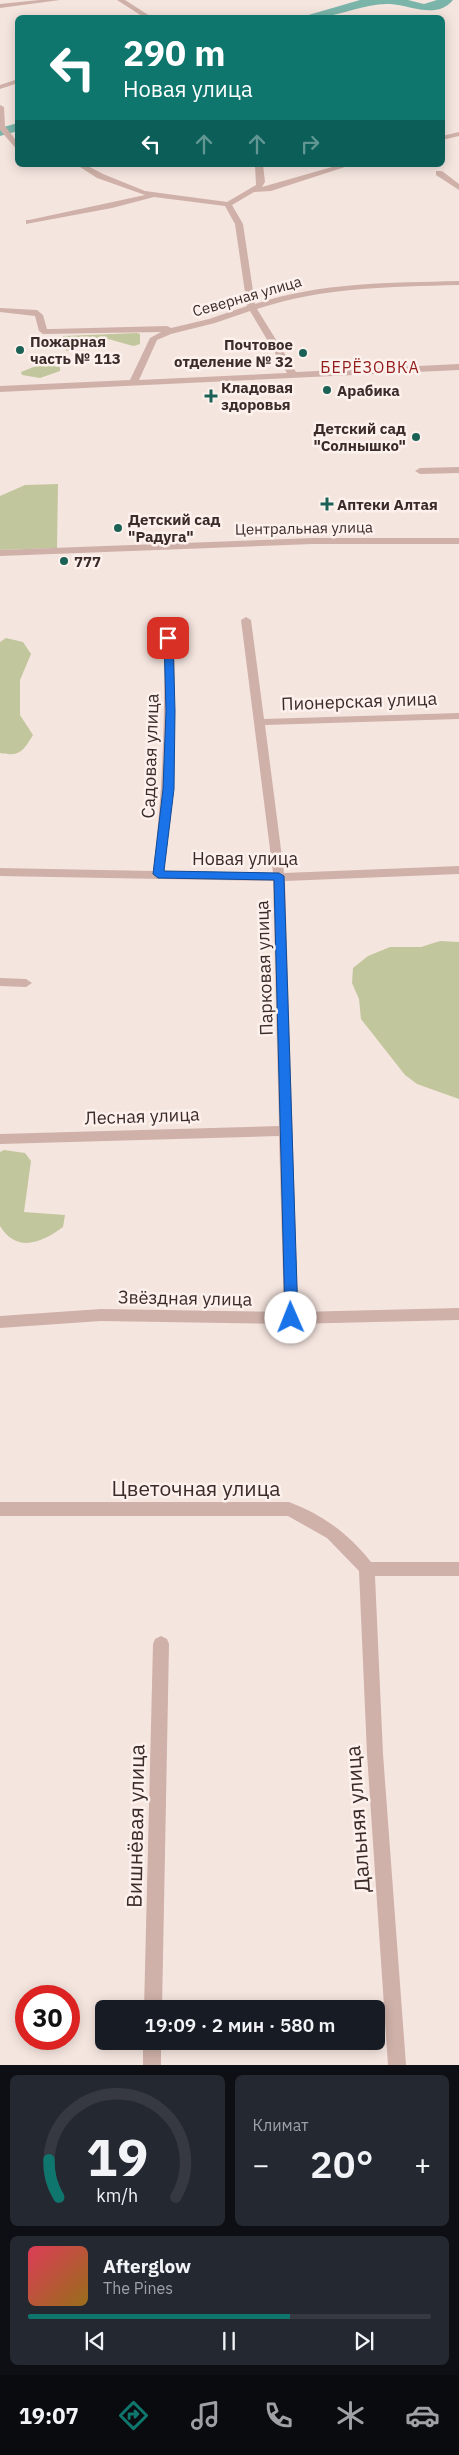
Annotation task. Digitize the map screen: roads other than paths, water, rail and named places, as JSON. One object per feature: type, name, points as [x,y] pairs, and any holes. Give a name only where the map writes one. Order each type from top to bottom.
[{"type":"street","points":[[0,6],[57,0]]},
{"type":"street","points":[[120,0],[145,15]]},
{"type":"street","points":[[0,87],[15,82]]},
{"type":"street","points":[[0,107],[1,126],[15,145]]},
{"type":"street","points":[[445,137],[459,134]]},
{"type":"street","points":[[85,167],[128,188],[156,195],[228,204],[253,190],[261,182],[259,167]]},
{"type":"street","points":[[253,190],[268,189],[340,167]]},
{"type":"street","points":[[439,173],[459,188]]},
{"type":"street","points":[[29,222],[112,206],[156,195]]},
{"type":"street","points":[[228,204],[239,224],[251,306],[293,375]]},
{"type":"street","name":"Северная улица","points":[[133,383],[154,338],[174,329],[212,321],[251,306],[297,295],[351,286],[459,283]]},
{"type":"street","points":[[0,310],[34,312],[39,315],[43,331],[52,332],[174,329]]},
{"type":"street","points":[[0,389],[459,367]]},
{"type":"street","points":[[420,471],[459,470]]},
{"type":"street","name":"Центральная улица","points":[[0,553],[313,541],[459,542]]},
{"type":"street","name":"Парковая улица","points":[[246,620],[279,876],[291,1318]]},
{"type":"street","name":"Садовая улица","points":[[158,874],[168,789],[171,711],[168,638]]},
{"type":"street","name":"Пионерская улица","points":[[260,722],[459,716]]},
{"type":"street","name":"Новая улица","points":[[0,872],[279,876],[459,870]]},
{"type":"street","points":[[0,982],[26,983]]},
{"type":"street","name":"Лесная улица","points":[[0,1139],[286,1131]]},
{"type":"street","name":"Звёздная улица","points":[[0,1322],[101,1315],[291,1318],[459,1314]]},
{"type":"street","name":"Цветочная улица","points":[[0,1509],[289,1509],[329,1529],[350,1548],[367,1569]]},
{"type":"street","points":[[367,1569],[459,1569]]},
{"type":"street","name":"Дальняя улица","points":[[367,1569],[375,1754],[397,2065]]},
{"type":"street","name":"Вишнёвая улица","points":[[153,2000],[161,1644]]},
{"type":"street","points":[[152,2050],[152,2065]]},
{"type":"waterway","points":[[316,15],[358,4],[380,1],[391,0],[418,7],[430,7],[447,0]]},
{"type":"waterway","points":[[0,132],[15,128]]},
{"type":"place","name":"Пожарная часть № 113","points":[[20,350]]},
{"type":"place","name":"Почтовое отделение № 32","points":[[303,353]]},
{"type":"place","name":"Арабика","points":[[327,390]]},
{"type":"place","name":"Кладовая здоровья","points":[[211,396]]},
{"type":"place","name":"Детский сад \"Солнышко\"","points":[[416,437]]},
{"type":"place","name":"Аптеки Алтая","points":[[327,504]]},
{"type":"place","name":"Детский сад \"Радуга\"","points":[[118,528]]},
{"type":"place","name":"777","points":[[64,561]]},
{"type":"district","name":"БЕРЁЗОВКА","points":[[370,367]]}]
